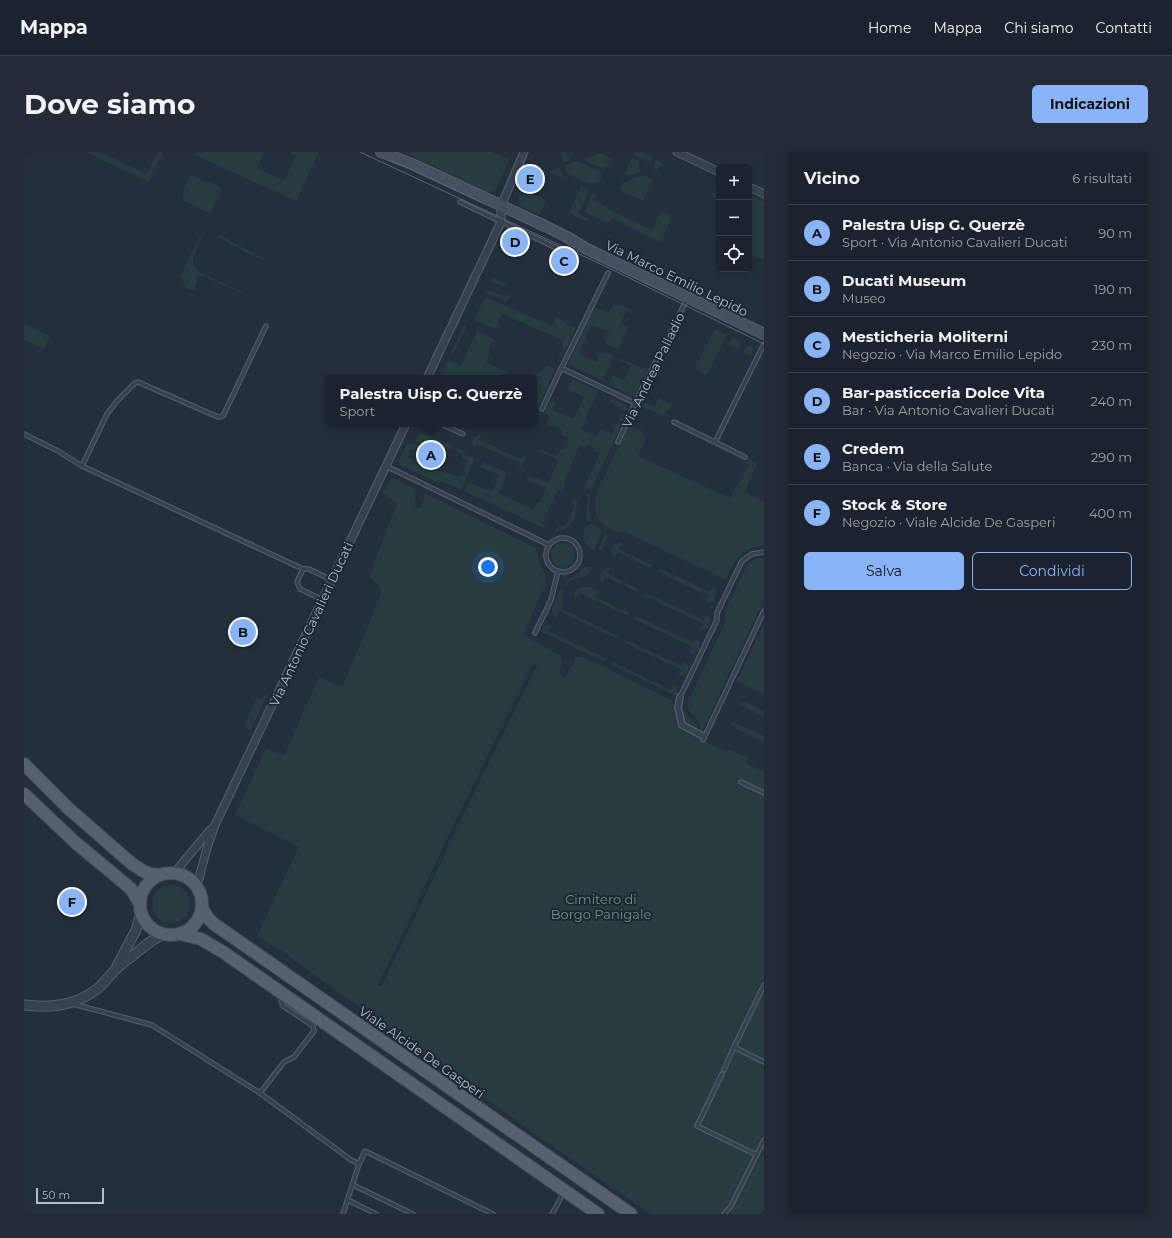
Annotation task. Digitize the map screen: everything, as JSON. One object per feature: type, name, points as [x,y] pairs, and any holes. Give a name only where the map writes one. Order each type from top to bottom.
[{"type":"main road","name":"Via Marco Emilio Lepido","points":[[381,152],[412,164],[502,206],[764,334]]},
{"type":"main road","points":[[24,764],[68,808],[130,863],[143,871],[159,875],[174,873],[187,877],[197,886],[200,892],[202,908],[195,924],[186,932],[180,934]]},
{"type":"main road","points":[[24,794],[76,843],[131,890],[148,925],[154,930],[164,934],[180,934],[201,939],[277,990],[565,1191],[591,1211]]},
{"type":"main road","points":[[141,909],[142,892],[145,886],[159,875]]},
{"type":"main road","name":"Viale Alcide De Gasperi","points":[[202,908],[214,924],[631,1214]]},
{"type":"street","points":[[428,375],[501,222],[502,206],[524,152]]},
{"type":"street","points":[[677,152],[716,171]]},
{"type":"street","points":[[752,188],[764,194]]},
{"type":"street","name":"Via Antonio Cavalieri Ducati","points":[[197,886],[215,825],[405,427]]},
{"type":"street","points":[[680,697],[678,707],[682,725],[703,737]]},
{"type":"street","name":"Via Antonio Cavalieri Ducati","points":[[174,873],[215,825]]},
{"type":"street","points":[[114,971],[136,930],[141,909]]},
{"type":"street","points":[[24,1005],[52,1007],[70,1004],[87,996],[149,942],[164,934]]},
{"type":"lane","points":[[460,202],[571,254],[576,252],[579,244]]},
{"type":"lane","points":[[542,409],[608,273]]},
{"type":"lane","name":"Via Andrea Palladio","points":[[618,442],[635,403],[688,297]]},
{"type":"lane","points":[[82,466],[107,414],[117,401],[138,382],[218,417],[223,416],[266,326]]},
{"type":"lane","points":[[715,442],[764,344]]},
{"type":"lane","points":[[561,368],[635,403]]},
{"type":"lane","points":[[674,422],[745,456]]},
{"type":"lane","points":[[448,427],[463,434]]},
{"type":"lane","points":[[24,434],[58,450],[82,466],[303,569],[309,569],[332,580]]},
{"type":"lane","points":[[386,466],[549,545]]},
{"type":"lane","points":[[566,538],[575,543],[580,550],[580,557],[576,566],[567,572],[558,571],[552,568],[547,561],[546,555],[549,545],[557,539],[566,538]]},
{"type":"lane","points":[[680,697],[717,620],[717,613],[722,601],[742,561],[752,554],[764,552]]},
{"type":"lane","points":[[303,569],[297,582],[300,589],[323,600]]},
{"type":"lane","points":[[535,633],[551,600],[558,571]]},
{"type":"lane","points":[[703,737],[764,611]]},
{"type":"lane","points":[[741,782],[764,793]]},
{"type":"lane","points":[[724,1070],[764,985]]},
{"type":"lane","points":[[260,1093],[284,1062],[294,1057],[314,1031],[314,1028],[284,1006],[277,990]]},
{"type":"lane","points":[[70,1004],[152,1025],[260,1093],[351,1160],[359,1164]]},
{"type":"lane","points":[[734,1048],[764,1062]]},
{"type":"lane","points":[[722,1074],[696,1126],[757,1155]]},
{"type":"lane","points":[[729,1214],[731,1206],[764,1140]]},
{"type":"lane","points":[[343,1214],[359,1164],[365,1151],[493,1214]]},
{"type":"lane","points":[[353,1185],[413,1214]]},
{"type":"lane","points":[[552,1214],[565,1191]]},
{"type":"lane","points":[[348,1200],[376,1214]]},
{"type":"lane","points":[[724,1214],[731,1206]]},
{"type":"green space","points":[[86,152],[99,152],[147,174],[157,152],[163,152],[149,182]]},
{"type":"green space","points":[[196,152],[264,152],[257,168],[284,181],[296,156],[289,152],[319,152],[296,201],[195,155]]},
{"type":"green space","points":[[404,152],[492,152],[509,159],[497,188],[493,192],[490,192],[484,191]]},
{"type":"green space","points":[[560,152],[566,152],[572,159],[564,162]]},
{"type":"green space","points":[[635,152],[641,152],[652,158],[650,163],[634,155]]},
{"type":"green space","points":[[601,153],[612,160],[609,166],[601,168],[583,160]]},
{"type":"green space","points":[[632,158],[638,161],[641,172],[627,176],[624,175]]},
{"type":"green space","points":[[656,160],[664,164],[662,167],[660,166],[656,173],[654,166]]},
{"type":"green space","points":[[578,161],[601,172],[602,176],[600,181],[593,184],[588,183],[567,173],[565,165]]},
{"type":"green space","points":[[559,168],[564,177],[568,180],[567,181],[550,172]]},
{"type":"green space","points":[[191,175],[222,188],[210,213],[186,202],[184,199],[184,188]]},
{"type":"green space","points":[[643,175],[654,180],[643,201],[619,190],[622,183]]},
{"type":"green space","points":[[581,186],[589,191],[579,213],[587,218],[586,221],[569,213]]},
{"type":"green space","points":[[716,188],[716,199],[712,197]]},
{"type":"green space","points":[[521,189],[546,200],[540,215],[521,206],[518,198]]},
{"type":"green space","points":[[592,194],[595,195],[593,200],[607,207],[606,208],[652,230],[661,211],[672,216],[660,242],[612,218],[609,223],[584,212]]},
{"type":"green space","points":[[752,196],[764,202],[764,260],[752,254]]},
{"type":"green space","points":[[200,235],[202,238],[193,257],[193,265],[199,272],[248,296],[203,276],[197,277],[195,291],[188,289],[180,277]]},
{"type":"green space","points":[[219,235],[265,259],[248,254],[218,237]]},
{"type":"green space","points":[[493,278],[506,284],[505,287],[491,282]]},
{"type":"green space","points":[[488,290],[503,296],[511,295],[508,302],[486,293]]},
{"type":"green space","points":[[485,297],[552,326],[556,317],[566,324],[576,328],[553,373],[537,410],[536,375],[538,372],[540,373],[542,369],[544,370],[546,365],[555,368],[563,349],[562,341],[502,314],[495,329],[474,320]]},
{"type":"green space","points":[[613,304],[617,306],[618,304],[634,311],[633,314],[626,311],[621,323],[628,327],[618,349],[605,344],[610,332],[592,325],[579,354],[596,362],[601,352],[614,355],[603,380],[609,383],[613,375],[624,380],[631,366],[619,360],[620,358],[647,370],[636,393],[633,396],[568,364],[595,307],[609,313]]},
{"type":"green space","points":[[24,324],[50,336],[44,349],[24,340]]},
{"type":"green space","points":[[464,325],[467,326],[453,355],[451,353]]},
{"type":"green space","points":[[715,329],[727,335],[707,375],[695,369]]},
{"type":"green space","points":[[477,331],[495,340],[494,343],[491,343],[488,351],[490,352],[486,362],[506,371],[505,375],[440,375],[448,360],[461,366]]},
{"type":"green space","points":[[732,338],[741,342],[738,349],[729,344]]},
{"type":"green space","points":[[747,345],[754,348],[751,356],[743,352]]},
{"type":"green space","points":[[573,379],[598,391],[581,429],[597,437],[600,429],[612,434],[622,413],[626,415],[591,490],[584,487],[600,454],[594,451],[595,448],[587,444],[586,448],[580,445],[564,482],[566,483],[562,492],[558,490],[542,524],[547,527],[546,528],[464,491],[468,482],[492,492],[499,475],[480,467],[483,462],[507,473],[499,493],[533,510],[537,503],[540,503],[546,488],[527,480],[528,475],[548,483],[558,460],[539,451],[540,449],[557,456],[561,449],[564,450],[569,438],[561,435],[563,430],[547,424],[550,416],[544,413],[550,401],[556,403],[553,410],[574,419],[584,397],[568,390]]},
{"type":"green space","points":[[612,398],[627,406],[628,412],[610,402]]},
{"type":"green space","points":[[658,398],[672,404],[670,410],[669,409],[666,411],[664,416],[638,405],[641,401],[655,407]]},
{"type":"green space","points":[[628,425],[644,432],[643,436],[646,438],[638,456],[730,498],[749,465],[746,463],[748,458],[757,464],[745,492],[764,502],[764,546],[749,549],[739,556],[732,566],[726,580],[625,532],[616,532],[601,523],[596,513],[596,496]]},
{"type":"green space","points":[[420,432],[453,446],[450,450],[415,442]]},
{"type":"green space","points":[[480,435],[479,440],[522,459],[524,454],[526,458],[522,467],[518,468],[520,463],[477,444],[474,448],[472,442],[475,437]]},
{"type":"green space","points":[[407,443],[420,447],[419,450],[411,449],[408,458],[440,467],[439,471],[462,477],[467,460],[461,458],[462,454],[455,451],[457,448],[464,451],[465,455],[475,458],[461,490],[442,481],[437,482],[400,465],[399,461]]},
{"type":"green space","name":"Cimitero di Borgo Panigale","points":[[391,479],[395,479],[416,489],[416,508],[420,508],[426,494],[536,548],[545,574],[546,584],[523,635],[560,655],[562,663],[559,674],[565,677],[574,662],[575,657],[583,657],[672,700],[681,726],[680,729],[727,752],[729,749],[748,758],[746,763],[764,772],[764,1214],[651,1214],[542,1139],[283,952],[257,936],[299,847],[235,815],[266,748],[284,756],[319,677],[342,687],[381,595],[378,584],[370,578],[370,574],[397,503],[383,494]],"holes":[[[538,663],[382,986],[378,985],[531,666]]]},
{"type":"green space","points":[[584,492],[590,496],[589,513],[592,521],[586,522],[588,497]]},
{"type":"green space","points":[[574,499],[578,501],[574,521],[572,521],[566,529],[555,531],[559,524],[565,527],[575,505],[572,504]]},
{"type":"green space","points":[[594,524],[602,532],[594,550],[587,545],[584,537],[585,526]]},
{"type":"green space","points":[[605,533],[609,536],[602,549],[598,551],[601,542]]},
{"type":"green space","points":[[619,542],[622,543],[619,549],[652,565],[650,568],[618,552],[614,558],[611,554],[611,549]]},
{"type":"green space","points":[[563,543],[571,547],[575,555],[571,563],[563,567],[555,563],[551,555],[555,547]]},
{"type":"green space","points":[[759,558],[764,558],[764,600],[702,731],[700,730],[699,723],[688,707],[688,703],[725,622],[726,610],[745,569],[750,562]]},
{"type":"green space","points":[[585,567],[593,567],[588,575],[571,581],[566,586],[564,585],[567,580]]},
{"type":"green space","points":[[609,567],[608,574],[640,590],[639,593],[606,577],[603,583],[600,580],[601,574],[604,569]]},
{"type":"green space","points":[[659,568],[710,592],[713,587],[717,593],[712,601],[706,602],[708,596],[657,571]]},
{"type":"green space","points":[[590,587],[598,591],[596,597],[629,613],[628,616],[579,593],[575,598],[574,594],[578,588]]},
{"type":"green space","points":[[560,589],[564,590],[561,599],[564,602],[560,608],[618,636],[617,639],[559,611],[556,618],[554,617],[552,610]]},
{"type":"green space","points":[[646,593],[704,620],[707,615],[710,620],[710,626],[706,629],[700,630],[703,624],[645,596]]},
{"type":"green space","points":[[636,616],[694,643],[697,638],[700,642],[699,649],[694,654],[689,653],[692,647],[634,619]]},
{"type":"green space","points":[[764,624],[764,694],[737,681]]},
{"type":"green space","points":[[551,625],[549,631],[607,659],[605,662],[543,633],[543,628]]},
{"type":"green space","points":[[624,639],[682,666],[685,661],[689,667],[687,672],[682,676],[678,676],[681,670],[623,642]]},
{"type":"green space","points":[[613,662],[671,690],[674,684],[678,690],[676,696],[612,665]]},
{"type":"green space","points":[[267,693],[251,730],[244,727],[256,699],[262,698]]},
{"type":"green space","points":[[743,701],[764,711],[764,717],[740,705]]},
{"type":"green space","points":[[681,705],[685,712],[697,725],[697,728],[684,722]]},
{"type":"green space","points":[[731,722],[764,736],[764,742],[731,726]]},
{"type":"green space","points":[[171,885],[181,888],[187,894],[190,904],[187,914],[181,920],[171,923],[161,920],[155,914],[152,904],[155,894],[161,888]]},
{"type":"tram line","points":[[360,152],[609,268],[764,344]]},
{"type":"tram line","points":[[390,161],[481,202]]},
{"type":"place","name":"Credem","points":[[530,179]]},
{"type":"place","name":"Bar-pasticceria Dolce Vita","points":[[515,242]]},
{"type":"place","name":"Mesticheria Moliterni","points":[[564,261]]},
{"type":"place","name":"Palestra Uisp G. Querzè","points":[[431,455]]},
{"type":"place","name":"Ducati Museum","points":[[243,632]]},
{"type":"place","name":"Stock & Store","points":[[72,902]]}]
